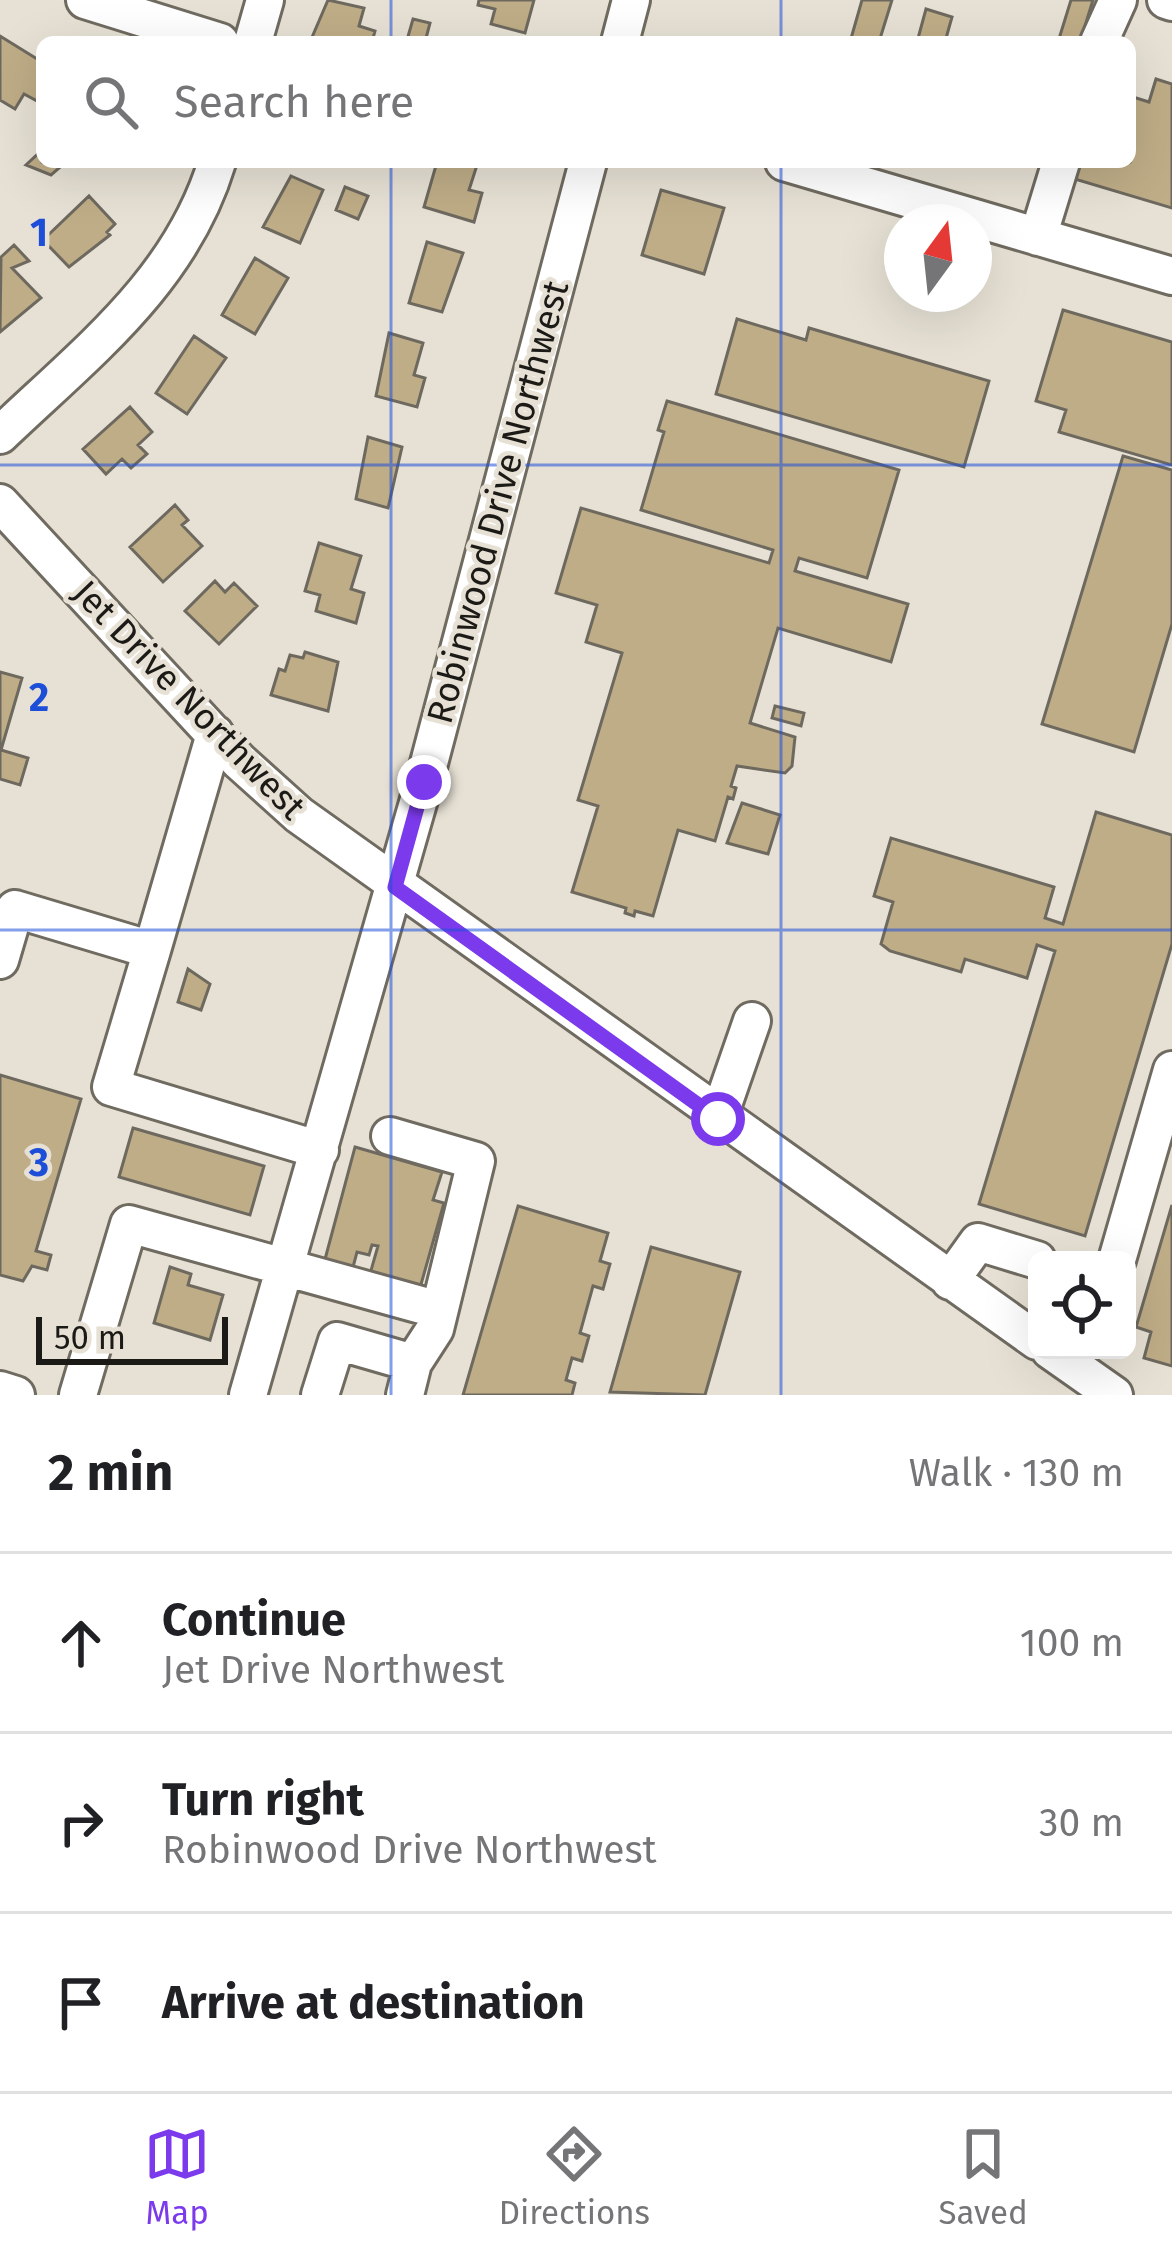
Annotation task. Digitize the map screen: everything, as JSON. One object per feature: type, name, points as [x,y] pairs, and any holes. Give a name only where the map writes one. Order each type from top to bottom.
[{"type":"street","points":[[85,0],[201,36]]},
{"type":"street","points":[[255,36],[266,0]]},
{"type":"street","points":[[622,36],[631,0]]},
{"type":"street","points":[[1102,36],[1118,0]]},
{"type":"street","points":[[0,435],[155,286],[199,217],[215,168]]},
{"type":"street","name":"Robinwood Drive Northwest","points":[[248,1395],[395,887],[586,168]]},
{"type":"street","points":[[804,168],[1172,276]]},
{"type":"street","points":[[1038,237],[1059,168]]},
{"type":"street","name":"Jet Drive Northwest","points":[[0,502],[215,734],[299,815],[718,1119],[1028,1335]]},
{"type":"street","points":[[215,734],[111,1088],[320,1150]]},
{"type":"street","points":[[0,960],[15,909],[152,950]]},
{"type":"street","points":[[718,1119],[752,1021]]},
{"type":"street","points":[[1120,1251],[1172,1070]]},
{"type":"street","points":[[320,1395],[337,1341],[409,1379],[435,1329],[476,1161],[390,1136]]},
{"type":"street","points":[[78,1395],[129,1223],[439,1310]]},
{"type":"street","points":[[950,1281],[978,1242],[1028,1257]]},
{"type":"street","points":[[1087,1362],[1114,1395]]},
{"type":"street","points":[[0,1390],[16,1395]]},
{"type":"building","points":[[328,0],[364,8],[359,26],[375,31],[374,36],[313,36]]},
{"type":"building","points":[[479,0],[534,0],[525,33],[491,24],[495,9],[478,5]]},
{"type":"building","points":[[862,0],[892,0],[881,36],[852,36]]},
{"type":"building","points":[[1071,0],[1093,0],[1082,36],[1060,36]]},
{"type":"building","points":[[926,9],[952,17],[947,36],[919,36]]},
{"type":"building","points":[[413,19],[430,23],[427,36],[408,36]]},
{"type":"building","points":[[0,36],[36,58],[36,100],[24,94],[15,109],[0,100]]},
{"type":"building","points":[[1156,79],[1172,84],[1172,208],[1068,177],[1070,168],[1136,168],[1136,98],[1149,102]]},
{"type":"building","points":[[36,156],[36,168],[59,168],[51,175],[26,165]]},
{"type":"building","points":[[435,168],[476,168],[469,190],[482,193],[474,222],[424,207]]},
{"type":"building","points":[[291,176],[323,190],[300,243],[263,227]]},
{"type":"building","points":[[345,187],[368,196],[358,219],[336,210]]},
{"type":"building","points":[[661,190],[724,208],[704,274],[642,255]]},
{"type":"building","points":[[89,196],[115,224],[107,232],[110,235],[69,267],[43,240]]},
{"type":"building","points":[[427,242],[463,253],[442,312],[409,303]]},
{"type":"building","points":[[14,245],[29,261],[12,268],[41,298],[0,332],[1,257]]},
{"type":"building","points":[[255,258],[288,278],[255,334],[222,315]]},
{"type":"building","points":[[1063,310],[1172,342],[1172,465],[1059,432],[1066,410],[1036,401]]},
{"type":"building","points":[[737,319],[806,340],[809,328],[989,381],[964,467],[716,394]]},
{"type":"building","points":[[389,333],[423,343],[414,375],[425,378],[417,407],[376,396]]},
{"type":"building","points":[[194,336],[226,358],[187,414],[156,393]]},
{"type":"building","points":[[667,401],[899,470],[867,578],[799,558],[795,571],[908,604],[891,662],[778,628],[750,723],[795,737],[792,766],[785,773],[737,766],[733,799],[728,797],[715,841],[678,830],[653,916],[635,911],[634,916],[625,913],[626,908],[572,892],[598,806],[578,800],[622,653],[586,642],[597,605],[556,593],[581,508],[769,563],[773,550],[641,510],[664,432],[658,430]]},
{"type":"building","points":[[130,407],[152,432],[138,445],[147,454],[131,468],[122,459],[106,474],[83,449]]},
{"type":"building","points":[[368,437],[402,447],[388,508],[356,499]]},
{"type":"building","points":[[1123,456],[1172,470],[1172,624],[1134,752],[1042,724]]},
{"type":"building","points":[[175,505],[188,520],[182,525],[202,546],[163,582],[130,547]]},
{"type":"building","points":[[319,543],[361,556],[351,589],[364,593],[356,623],[316,611],[320,595],[305,591]]},
{"type":"building","points":[[215,581],[225,592],[234,583],[257,606],[219,644],[185,611]]},
{"type":"building","points":[[305,652],[338,662],[328,711],[271,695],[279,669],[285,671],[290,655],[303,658]]},
{"type":"building","points":[[0,672],[22,678],[1,750],[28,758],[20,785],[0,779]]},
{"type":"building","points":[[775,706],[804,713],[801,726],[772,718]]},
{"type":"building","points":[[742,803],[780,815],[768,854],[727,843]]},
{"type":"building","points":[[1096,812],[1172,835],[1172,944],[1085,1236],[979,1204],[1055,951],[1037,945],[1027,978],[965,959],[961,972],[890,951],[881,944],[893,902],[874,896],[891,838],[1054,887],[1045,918],[1063,924]]},
{"type":"building","points":[[188,969],[210,984],[201,1010],[178,1002]]},
{"type":"building","points":[[0,1075],[81,1099],[36,1251],[51,1255],[47,1270],[32,1266],[23,1281],[0,1275]]},
{"type":"building","points":[[133,1128],[264,1166],[250,1215],[119,1177]]},
{"type":"building","points":[[355,1147],[442,1172],[433,1200],[444,1203],[418,1295],[368,1281],[378,1246],[372,1245],[369,1255],[357,1252],[352,1271],[324,1263]]},
{"type":"building","points":[[1172,1205],[1172,1366],[1144,1358],[1151,1332],[1136,1327]]},
{"type":"building","points":[[518,1206],[608,1233],[600,1261],[610,1264],[603,1289],[593,1286],[580,1333],[589,1336],[582,1361],[572,1358],[566,1380],[575,1383],[572,1395],[463,1395]]},
{"type":"building","points":[[651,1247],[740,1272],[705,1395],[610,1392]]},
{"type":"building","points":[[170,1267],[191,1274],[188,1285],[223,1295],[210,1340],[154,1323]]},
{"type":"route","points":[[424,782],[395,887],[718,1119]]}]
